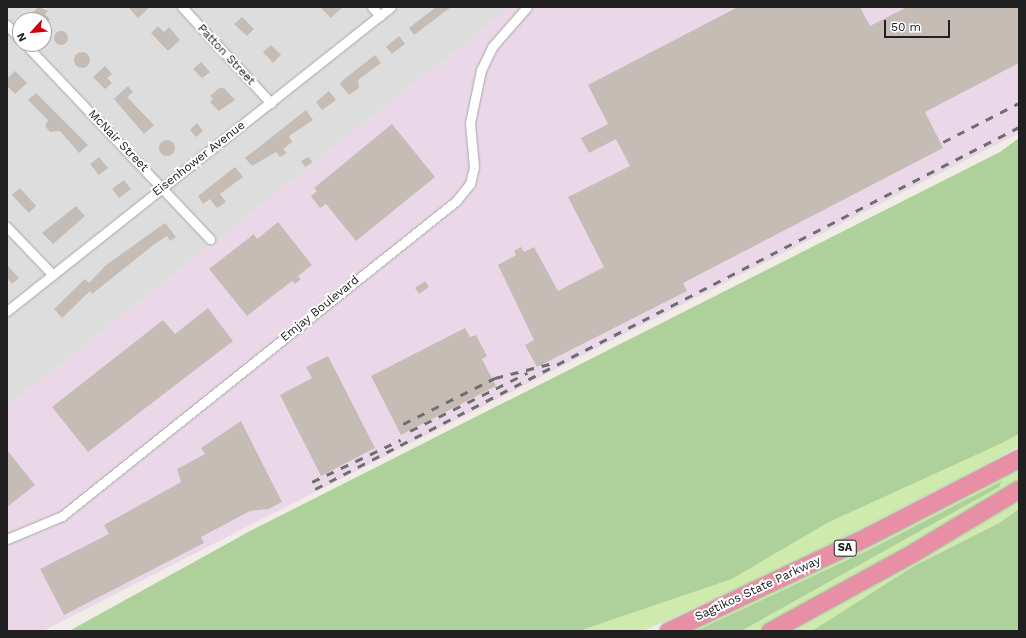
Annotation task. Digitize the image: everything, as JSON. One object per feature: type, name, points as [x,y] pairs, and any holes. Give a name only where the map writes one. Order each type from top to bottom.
[{"type":"highway","name":"Sagtikos State Parkway","points":[[668,631],[868,536],[1019,458]]},
{"type":"highway","points":[[770,631],[914,552],[1019,489]]},
{"type":"street","name":"Patton Street","points":[[182,7],[271,103]]},
{"type":"street","points":[[372,7],[380,16]]},
{"type":"street","name":"Eisenhower Avenue","points":[[7,311],[391,7]]},
{"type":"street","name":"Emjay Boulevard","points":[[7,539],[62,516],[456,201],[470,184],[474,167],[470,122],[481,70],[496,42],[527,7]]},
{"type":"street","name":"McNair Street","points":[[33,52],[210,239]]},
{"type":"street","points":[[7,227],[53,275]]},
{"type":"shaded area","points":[[7,7],[511,7],[7,407]]},
{"type":"shaded area","points":[[511,7],[1019,7],[1019,133],[43,631],[7,631],[7,407]]},
{"type":"green space","points":[[1019,138],[1019,434],[1002,443],[829,522],[732,579],[579,631],[69,631],[252,530],[1000,152]]},
{"type":"green space","points":[[1019,434],[1019,446],[795,563],[643,631],[579,631],[732,579],[829,522]]},
{"type":"green space","points":[[1019,465],[1019,482],[761,630],[684,631]]},
{"type":"green space","points":[[1002,481],[999,487],[741,631],[696,631],[871,549]]},
{"type":"green space","points":[[1019,497],[1019,509],[999,523],[914,566],[821,627],[812,631],[782,631]]},
{"type":"green space","points":[[1019,509],[1019,631],[812,631],[914,566],[999,523]]},
{"type":"building","points":[[39,7],[48,11],[47,12],[33,12]]},
{"type":"building","points":[[128,7],[150,7],[138,18]]},
{"type":"building","points":[[320,7],[343,7],[331,18]]},
{"type":"building","points":[[436,7],[451,7],[414,35],[409,28]]},
{"type":"building","points":[[738,7],[860,7],[870,26],[907,7],[1019,7],[1019,63],[925,112],[943,148],[683,283],[687,291],[537,367],[525,345],[534,340],[498,265],[516,255],[514,251],[521,247],[524,252],[534,247],[558,291],[604,267],[568,197],[630,166],[616,139],[589,153],[581,138],[608,124],[588,85]]},
{"type":"building","points":[[242,17],[254,29],[247,36],[234,24]]},
{"type":"building","points":[[158,26],[164,32],[169,27],[180,40],[168,51],[151,33]]},
{"type":"building","points":[[58,31],[64,31],[68,35],[68,41],[64,45],[58,45],[54,41],[54,35]]},
{"type":"building","points":[[399,36],[405,44],[392,54],[386,47]]},
{"type":"building","points":[[271,45],[281,55],[273,63],[263,52]]},
{"type":"building","points":[[79,52],[85,52],[90,57],[88,66],[85,68],[79,68],[74,63],[74,57]]},
{"type":"building","points":[[375,55],[381,63],[358,80],[359,88],[349,95],[340,84]]},
{"type":"building","points":[[201,62],[210,72],[202,78],[193,69]]},
{"type":"building","points":[[105,66],[112,74],[107,78],[112,83],[105,89],[93,77]]},
{"type":"building","points":[[15,71],[27,83],[15,94],[7,86],[7,79]]},
{"type":"building","points":[[128,86],[133,92],[127,97],[154,125],[144,134],[114,99]]},
{"type":"building","points":[[219,88],[224,88],[235,100],[219,111],[210,102],[213,99],[210,96]]},
{"type":"building","points":[[329,91],[336,100],[322,110],[316,102]]},
{"type":"building","points":[[36,93],[88,145],[79,153],[60,131],[50,132],[45,126],[48,120],[28,100]]},
{"type":"building","points":[[306,110],[313,120],[289,136],[292,142],[283,149],[287,153],[280,157],[276,152],[252,166],[245,158]]},
{"type":"building","points":[[197,123],[203,131],[196,137],[190,130]]},
{"type":"building","points":[[392,124],[435,177],[356,241],[326,204],[320,208],[311,196],[317,191],[314,188]]},
{"type":"building","points":[[167,140],[173,142],[175,148],[173,154],[167,156],[161,154],[159,148],[161,142]]},
{"type":"building","points":[[99,157],[108,168],[99,175],[90,164]]},
{"type":"building","points":[[309,157],[312,162],[305,167],[301,161]]},
{"type":"building","points":[[235,167],[243,177],[220,194],[226,202],[217,208],[210,199],[203,204],[198,196]]},
{"type":"building","points":[[124,180],[131,189],[119,198],[112,189]]},
{"type":"building","points":[[20,188],[36,206],[29,213],[12,195]]},
{"type":"building","points":[[76,206],[85,216],[53,244],[42,233]]},
{"type":"building","points":[[278,222],[312,265],[298,276],[301,279],[295,284],[292,281],[247,316],[209,269],[254,234],[257,239]]},
{"type":"building","points":[[165,223],[176,237],[170,241],[167,236],[156,243],[92,294],[90,291],[62,318],[54,309],[85,279],[89,283],[106,265]]},
{"type":"building","points":[[7,265],[19,278],[12,284],[7,278]]},
{"type":"building","points":[[425,281],[429,287],[419,294],[415,288]]},
{"type":"building","points":[[208,308],[233,341],[88,452],[52,407],[163,320],[175,334]]},
{"type":"building","points":[[465,328],[470,337],[476,335],[487,356],[482,359],[496,386],[401,435],[371,376]]},
{"type":"building","points":[[328,356],[375,448],[321,476],[280,395],[312,378],[306,367]]},
{"type":"building","points":[[241,421],[282,502],[268,509],[250,511],[201,537],[204,543],[64,615],[40,569],[109,534],[104,525],[181,482],[177,469],[205,454],[201,448]]},
{"type":"building","points":[[7,450],[35,485],[7,507]]},
{"type":"railway","points":[[943,142],[1019,103]]},
{"type":"railway","points":[[315,489],[1019,127]]},
{"type":"railway","points":[[403,424],[495,378],[553,363]]},
{"type":"railway","points":[[410,431],[527,373]]},
{"type":"railway","points":[[312,482],[400,440]]}]
